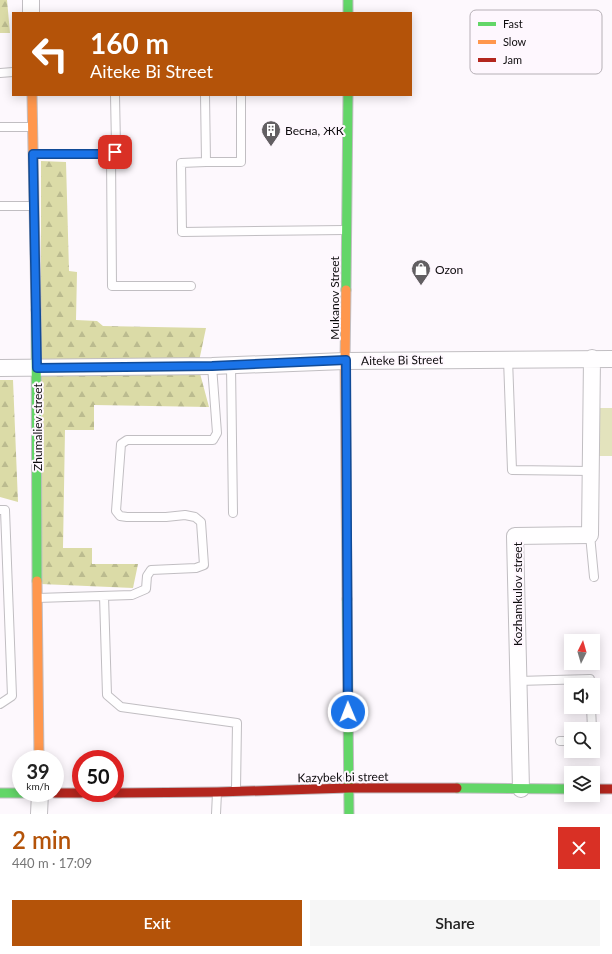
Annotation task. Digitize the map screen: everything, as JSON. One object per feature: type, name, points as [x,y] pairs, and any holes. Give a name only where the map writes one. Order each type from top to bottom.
[{"type":"street","points":[[31,0],[31,12]]},
{"type":"street","points":[[348,0],[348,12]]},
{"type":"street","name":"Zhumaliev street","points":[[32,96],[37,368],[39,750]]},
{"type":"street","name":"Mukanov Street","points":[[348,96],[346,360],[349,814]]},
{"type":"street","points":[[590,535],[592,358]]},
{"type":"street","name":"Aiteke Bi Street","points":[[0,368],[231,366],[346,360],[612,359]]},
{"type":"street","name":"Kozhamkulov street","points":[[521,789],[515,536],[590,535]]},
{"type":"street","name":"Kazybek bi street","points":[[124,793],[236,792],[349,788],[564,789]]},
{"type":"street","points":[[600,789],[612,789]]},
{"type":"street","points":[[0,794],[12,794]]},
{"type":"street","points":[[39,814],[40,802]]},
{"type":"lane","points":[[0,73],[12,72]]},
{"type":"lane","points":[[33,154],[111,154],[115,152],[115,96]]},
{"type":"lane","points":[[205,96],[206,162]]},
{"type":"lane","points":[[241,96],[240,162],[181,163],[182,232],[346,230]]},
{"type":"lane","points":[[0,126],[32,128]]},
{"type":"lane","points":[[111,154],[112,286],[191,286]]},
{"type":"lane","points":[[0,206],[34,206]]},
{"type":"lane","points":[[508,359],[512,470],[591,471]]},
{"type":"lane","points":[[37,598],[132,595],[140,593],[146,589],[147,576],[151,570],[196,568],[204,565],[201,522],[195,517],[185,515],[166,517],[127,517],[120,516],[116,510],[121,444],[127,440],[212,440],[217,433],[212,366]]},
{"type":"lane","points":[[231,366],[232,513]]},
{"type":"lane","points":[[0,510],[5,510],[12,696],[0,704]]},
{"type":"lane","points":[[590,535],[594,577]]},
{"type":"lane","points":[[104,596],[107,696],[121,707],[237,724],[236,792]]},
{"type":"lane","points":[[518,681],[564,680]]},
{"type":"lane","points":[[216,814],[217,792]]},
{"type":"green space","points":[[0,0],[7,0],[10,33],[0,33]]},
{"type":"green space","points":[[41,161],[66,162],[69,271],[77,272],[76,320],[97,321],[103,326],[206,328],[198,366],[209,407],[94,405],[94,430],[65,430],[63,548],[92,548],[92,564],[138,564],[133,588],[41,584]]},
{"type":"green space","points":[[0,380],[13,380],[18,502],[0,497]]},
{"type":"green space","points":[[598,408],[612,408],[612,456],[598,456]]},
{"type":"traffic: fast","points":[[348,0],[348,12]]},
{"type":"traffic: fast","points":[[346,290],[348,96]]},
{"type":"traffic: fast","points":[[36,310],[37,581]]},
{"type":"traffic: fast","points":[[347,599],[349,814]]},
{"type":"traffic: fast","points":[[457,788],[564,789]]},
{"type":"traffic: fast","points":[[0,793],[12,793]]},
{"type":"traffic: slow","points":[[32,96],[36,310]]},
{"type":"traffic: slow","points":[[346,290],[345,361],[347,599]]},
{"type":"traffic: slow","points":[[37,581],[39,750]]},
{"type":"traffic: jam","points":[[124,793],[349,788],[457,788]]},
{"type":"traffic: jam","points":[[600,789],[612,789]]},
{"type":"traffic: jam","points":[[64,793],[72,793]]},
{"type":"place","name":"Весна, ЖК","points":[[271,147]]},
{"type":"place","name":"Ozon","points":[[421,286]]},
{"type":"route","points":[[115,152],[111,154],[33,154],[37,368],[212,366],[346,360],[348,712]]}]
